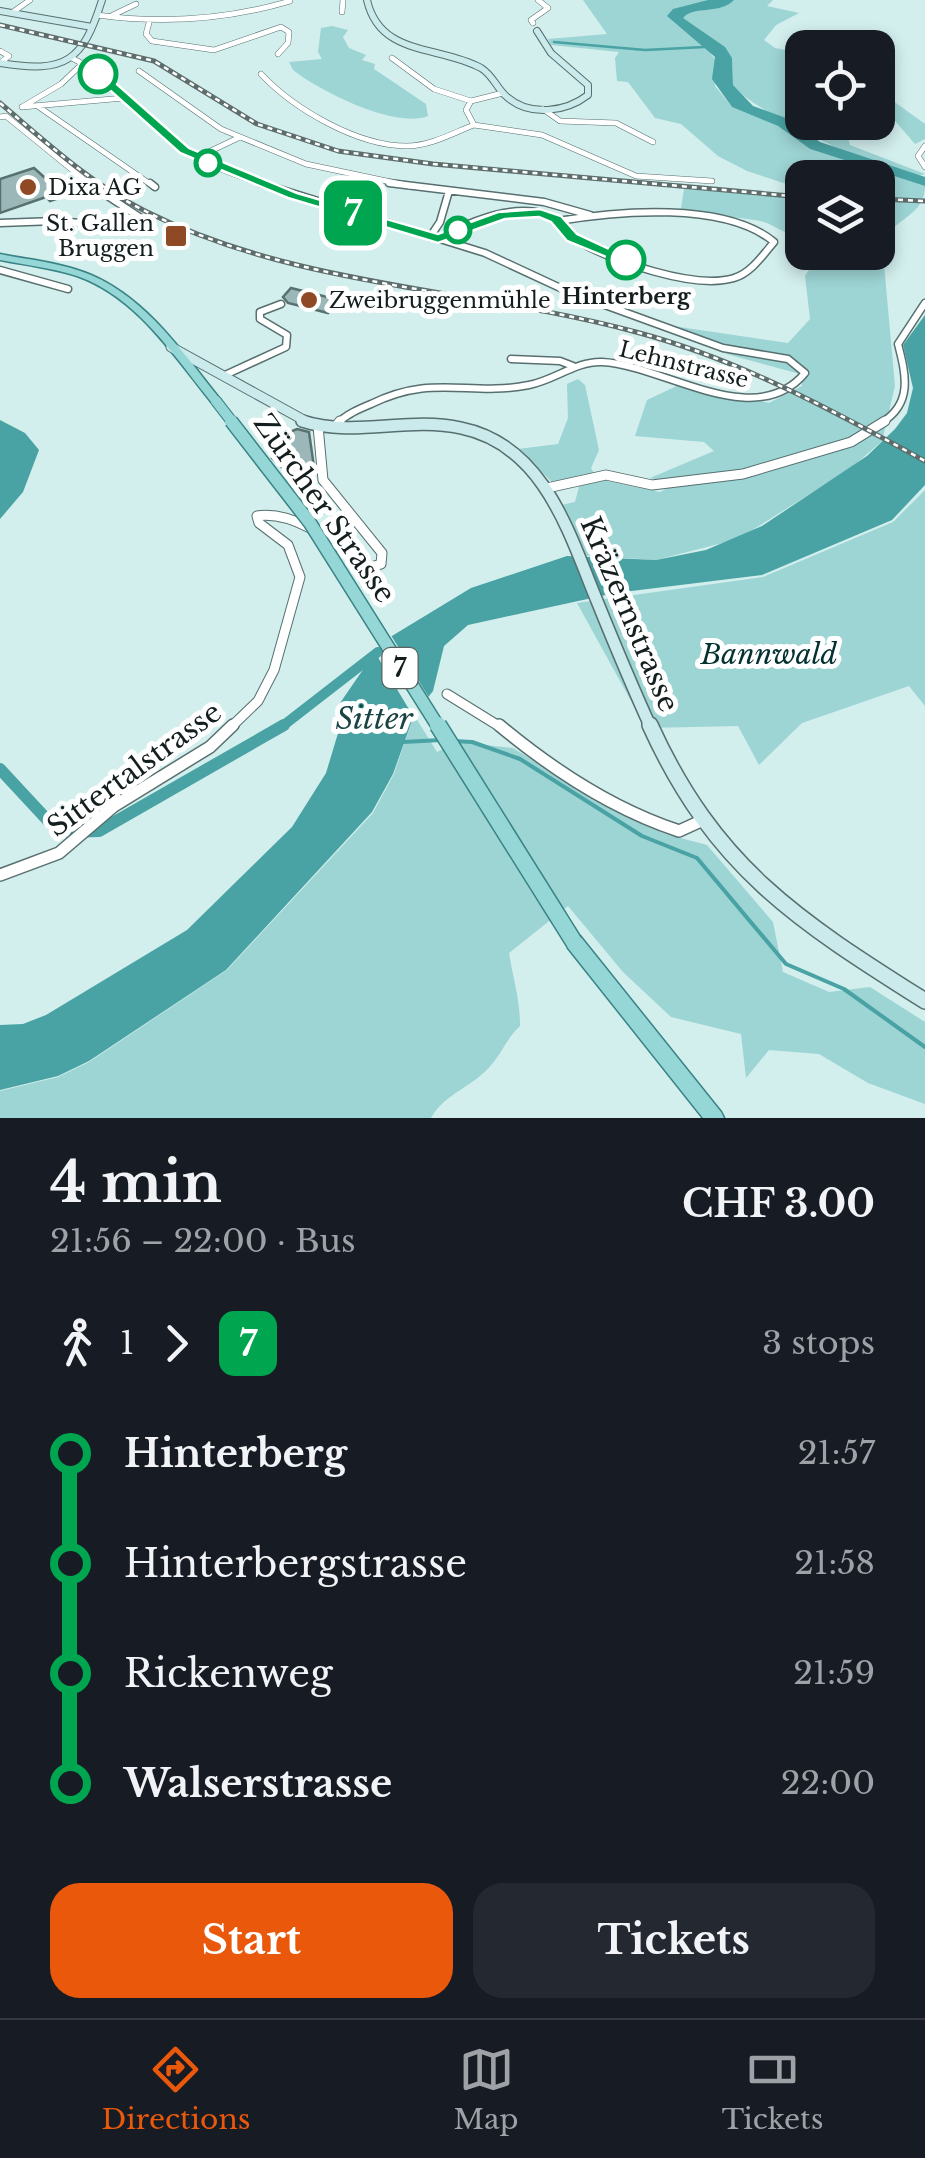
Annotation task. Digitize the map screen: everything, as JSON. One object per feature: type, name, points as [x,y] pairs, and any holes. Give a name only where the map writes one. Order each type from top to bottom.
[{"type":"main road","name":"Zürcher Strasse","points":[[0,255],[83,275],[108,287],[199,376],[310,523],[574,942],[706,1118]]},
{"type":"main road","name":"Zürcher Strasse","points":[[683,1083],[715,1118]]},
{"type":"street","points":[[13,12],[30,0]]},
{"type":"street","points":[[0,63],[36,66],[70,57],[84,46],[102,0]]},
{"type":"street","points":[[342,12],[344,0]]},
{"type":"street","points":[[367,0],[370,19],[389,37],[477,66],[519,104],[543,109],[575,104],[589,90],[552,53],[532,26],[531,20],[548,8],[538,0]]},
{"type":"street","points":[[97,15],[149,24],[258,10],[290,1]]},
{"type":"street","points":[[111,16],[136,4]]},
{"type":"street","points":[[0,11],[92,27]]},
{"type":"street","points":[[149,24],[146,34],[152,40],[207,50],[226,48],[268,28],[282,26],[289,32],[288,43],[278,54]]},
{"type":"street","points":[[0,51],[8,56],[0,63]]},
{"type":"street","name":"Lehnstrasse","points":[[70,57],[84,63],[163,136],[196,158],[292,196],[434,238],[724,348],[788,359],[805,373],[784,394],[756,400],[617,364],[573,366],[524,386],[407,388],[341,419],[335,428]]},
{"type":"street","points":[[392,58],[434,89],[470,102],[503,93]]},
{"type":"street","points":[[84,63],[55,88],[22,107],[124,98]]},
{"type":"street","points":[[139,71],[238,138],[340,174],[544,202],[590,215]]},
{"type":"street","points":[[262,74],[278,93],[385,144],[425,143],[474,125],[542,135],[642,177],[712,181]]},
{"type":"street","points":[[470,102],[466,112],[474,125]]},
{"type":"street","points":[[40,107],[155,187]]},
{"type":"street","points":[[543,109],[560,121],[616,123],[653,142]]},
{"type":"street","points":[[0,222],[55,221],[140,229],[150,224],[87,183],[3,116]]},
{"type":"street","points":[[196,158],[238,138]]},
{"type":"street","points":[[925,146],[918,156],[925,167]]},
{"type":"street","points":[[434,238],[449,191]]},
{"type":"street","points":[[434,238],[516,212],[540,213],[558,222],[578,241],[669,274],[735,278],[774,242],[767,234],[719,218],[590,215],[558,222]]},
{"type":"street","points":[[0,270],[68,288]]},
{"type":"street","points":[[550,494],[606,475],[652,485],[743,474],[852,442],[891,417],[902,404],[907,378],[898,344],[925,303]]},
{"type":"street","points":[[223,376],[286,347],[287,335],[260,319],[260,312],[281,304]]},
{"type":"street","name":"Kräzernstrasse","points":[[169,346],[318,426],[428,422],[462,426],[510,451],[550,494],[620,657],[702,822],[739,867],[779,903],[925,1001]]},
{"type":"street","name":"Lehnstrasse","points":[[512,359],[560,361],[573,366]]},
{"type":"street","name":"Kräzernstrasse","points":[[199,376],[223,376]]},
{"type":"street","name":"Sittertalstrasse","points":[[0,875],[47,859],[88,827],[222,738],[269,682],[299,566],[288,545],[259,522],[257,516],[268,512],[336,543],[368,568],[383,561],[323,480],[318,426]]},
{"type":"street","points":[[446,694],[480,707],[542,759],[627,809],[678,831],[702,822]]},
{"type":"green space","points":[[583,0],[773,0],[767,6],[799,13],[776,25],[764,40],[785,50],[785,121],[733,85],[732,58],[707,49],[718,63],[715,86],[732,107],[785,131],[785,140],[797,140],[810,149],[844,160],[785,160],[785,183],[747,171],[718,156],[681,124],[655,118],[628,82],[617,81],[615,58],[619,52],[551,45],[548,39],[607,34]]},
{"type":"green space","points":[[321,28],[348,30],[343,37],[349,48],[366,55],[362,60],[375,64],[374,69],[426,104],[428,116],[414,119],[377,113],[321,88],[293,70],[289,62],[322,59],[318,52]]},
{"type":"green space","points":[[895,102],[925,124],[925,139],[915,144],[895,121]]},
{"type":"green space","points":[[821,140],[849,140],[850,145],[889,160],[867,160]]},
{"type":"green space","points":[[895,162],[925,174],[895,170]]},
{"type":"green space","points":[[895,176],[925,186],[915,211],[895,226]]},
{"type":"green space","points":[[684,189],[785,196],[785,231],[760,221],[680,215]]},
{"type":"green space","points":[[809,270],[885,270],[895,386],[882,441],[851,468],[738,539],[656,560],[577,555],[557,506],[575,502],[581,479],[552,482],[518,449],[558,444],[568,418],[567,384],[578,379],[585,385],[599,450],[591,468],[597,479],[660,492],[674,485],[650,478],[714,451],[704,442],[635,436],[647,400],[683,383],[769,403],[802,386],[800,374],[730,355],[639,321],[788,343],[810,319],[805,276]]},
{"type":"green space","name":"Bannwald","points":[[925,490],[925,706],[909,686],[802,723],[759,765],[738,726],[646,728],[577,603],[763,577],[893,522]]},
{"type":"green space","points":[[414,715],[437,752],[458,742],[513,748],[621,814],[665,834],[707,845],[773,922],[783,972],[829,992],[870,987],[925,1022],[925,1104],[868,1083],[819,1054],[769,1050],[746,1078],[741,1034],[671,1017],[623,972],[568,906],[509,953],[520,1026],[485,1072],[444,1102],[431,1118],[0,1118],[0,1091],[58,1077],[89,1062],[227,970],[373,813],[394,774]]},
{"type":"water","points":[[708,0],[734,0],[683,18],[725,47],[732,58],[733,85],[753,106],[785,118],[785,131],[732,107],[712,79],[715,57],[667,16],[673,9]]},
{"type":"water","points":[[797,140],[817,140],[874,160],[844,160],[810,149]]},
{"type":"water","points":[[895,167],[925,177],[925,186],[895,176]]},
{"type":"water","name":"Sitter","points":[[925,315],[925,485],[892,520],[762,575],[615,593],[468,625],[444,646],[433,691],[414,715],[393,774],[372,812],[226,970],[89,1061],[58,1076],[0,1090],[0,1025],[23,1024],[46,1015],[187,930],[292,827],[326,773],[339,730],[338,706],[382,642],[471,588],[567,556],[656,560],[706,550],[762,526],[867,456],[895,429],[907,413],[913,388],[903,345]]},
{"type":"water","points":[[0,420],[25,433],[39,450],[23,492],[0,519]]},
{"type":"pier","points":[[389,632],[431,701],[416,721],[373,649]]},
{"type":"building","name":"Dixa AG","points":[[34,168],[65,196],[50,201],[46,197],[0,213],[0,179]]},
{"type":"building","name":"Zweibruggenmühle","points":[[291,288],[339,300],[328,313],[288,303],[283,297]]},
{"type":"building","points":[[297,429],[309,432],[314,467],[313,474],[292,477],[272,458],[275,438]]},
{"type":"waterway","points":[[554,42],[645,50],[704,47]]},
{"type":"waterway","points":[[283,725],[378,652]]},
{"type":"waterway","points":[[0,769],[52,825],[66,832],[99,831],[283,725]]},
{"type":"waterway","points":[[280,728],[283,725]]},
{"type":"waterway","points":[[403,742],[441,740]]},
{"type":"waterway","points":[[454,741],[472,742],[520,759],[642,836],[697,858],[786,964],[844,989],[925,1047]]},
{"type":"railway","points":[[0,25],[154,61],[257,124],[338,151],[433,164],[785,195]]},
{"type":"railway","points":[[0,103],[106,188],[145,211],[204,237],[325,272],[574,317],[674,343],[784,388],[925,461]]},
{"type":"railway","points":[[895,200],[925,201]]},
{"type":"bus line","name":"7","points":[[98,74],[156,130],[184,151],[292,196],[438,239],[503,215],[540,213],[556,219],[572,238],[626,260]]},
{"type":"place","name":"Dixa AG","points":[[28,187]]},
{"type":"place","name":"St. Gallen Bruggen","points":[[176,236]]},
{"type":"place","name":"Hinterberg","points":[[626,260]]},
{"type":"place","name":"Zweibruggenmühle","points":[[309,300]]}]
